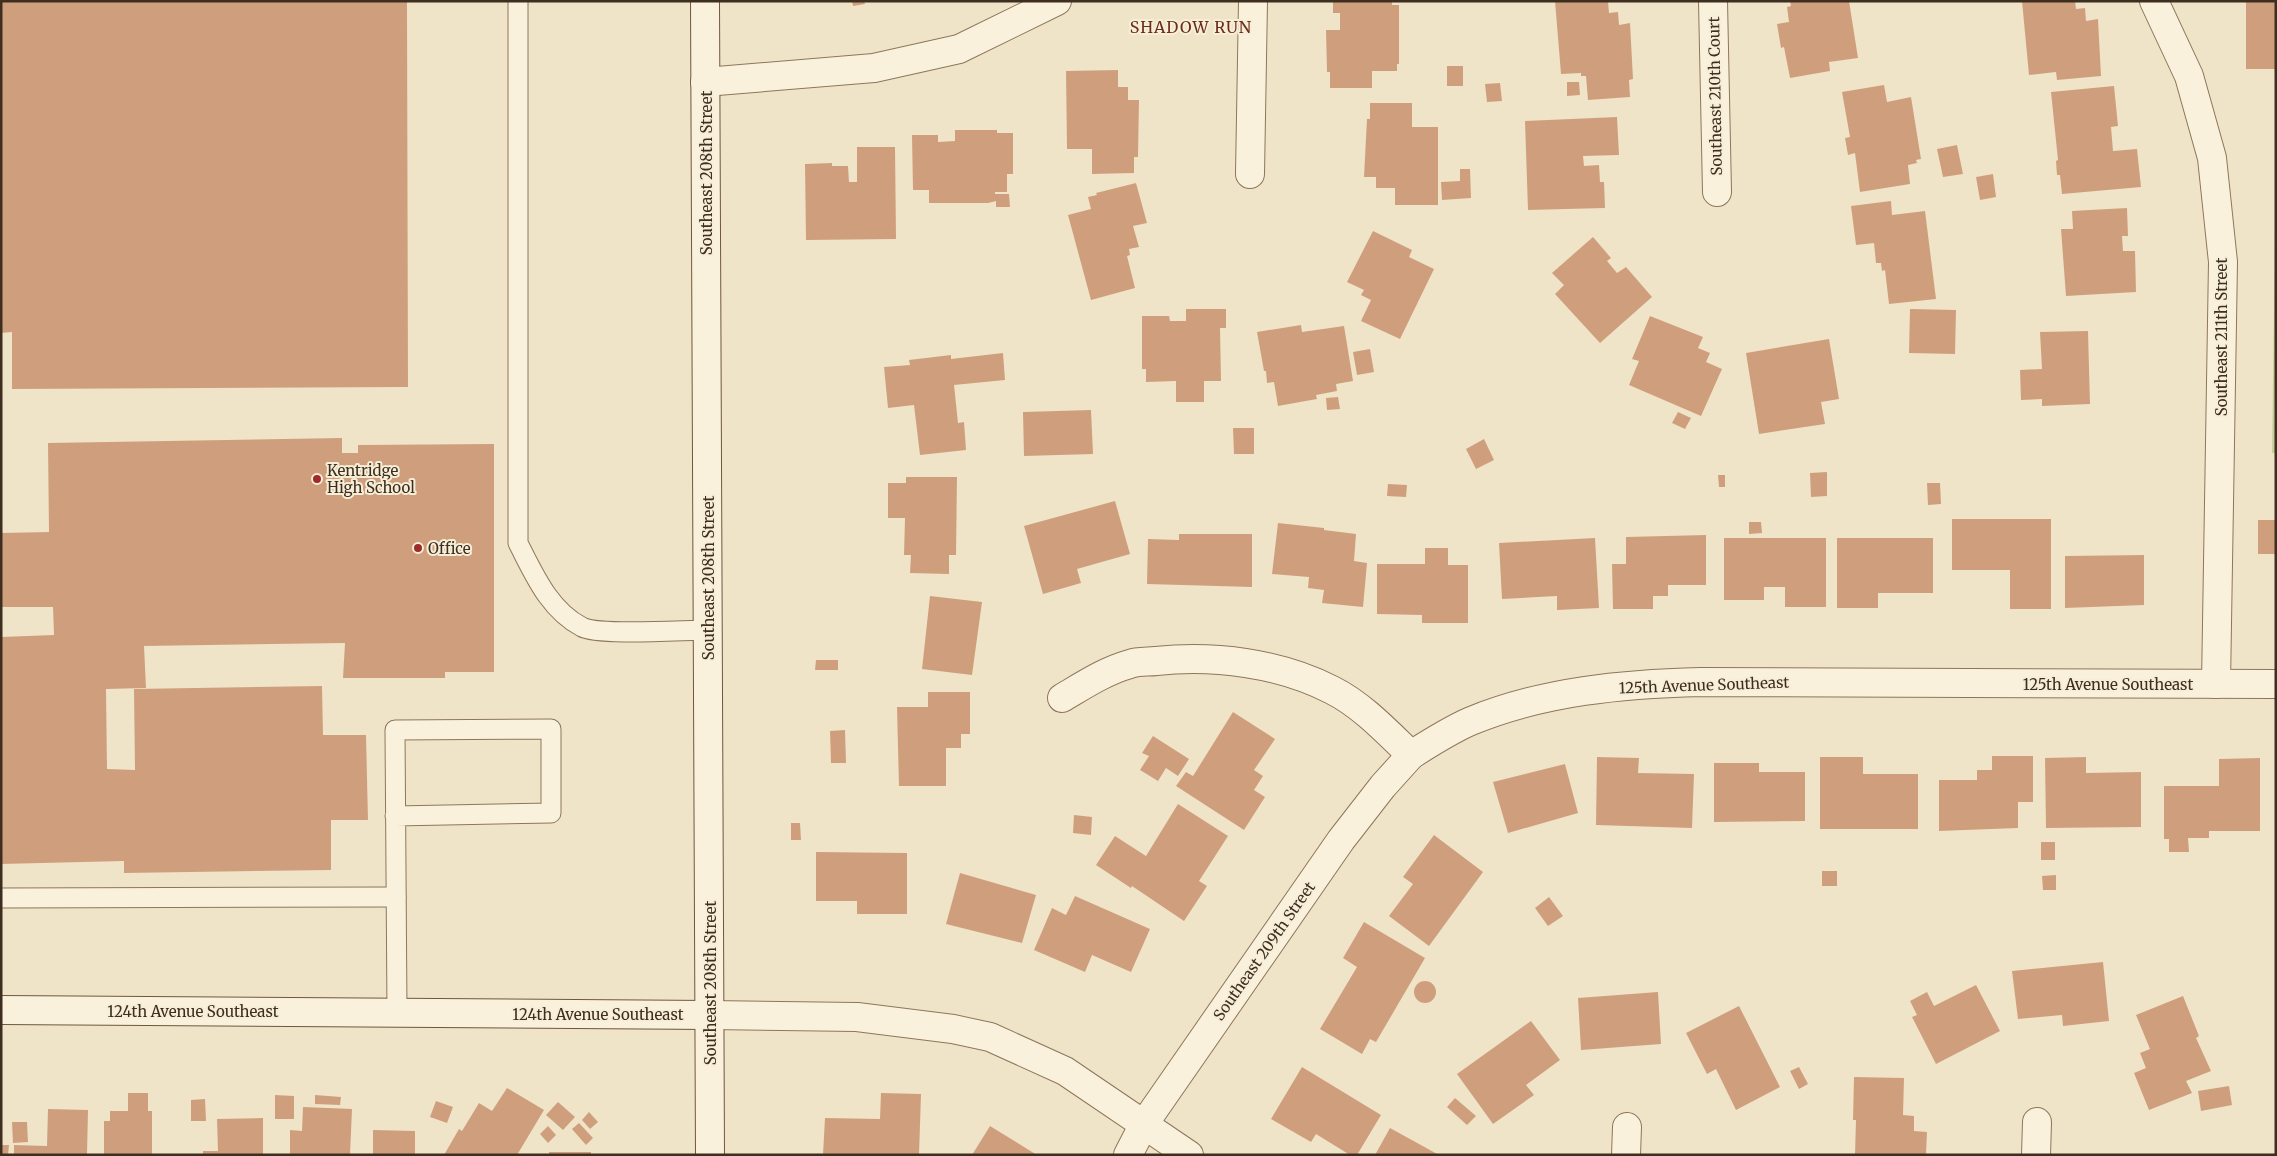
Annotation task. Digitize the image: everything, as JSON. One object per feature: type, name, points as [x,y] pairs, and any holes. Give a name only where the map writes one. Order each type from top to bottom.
[{"type":"street","name":"Southeast 208th Street","points":[[705,1],[710,1155]]},
{"type":"street","points":[[705,82],[884,66],[959,49],[1029,7],[1057,1]]},
{"type":"street","points":[[1250,174],[1253,1]]},
{"type":"street","name":"Southeast 210th Court","points":[[1713,1],[1717,192]]},
{"type":"street","name":"Southeast 211th Street","points":[[2154,1],[2189,76],[2212,158],[2223,262],[2216,684]]},
{"type":"street","points":[[1062,698],[1101,674],[1132,663],[1173,659],[1216,660],[1261,666],[1298,675],[1333,690],[1373,719],[1411,755]]},
{"type":"street","name":"125th Avenue Southeast","points":[[1411,755],[1440,736],[1470,721],[1499,710],[1581,691],[1622,686],[1701,682],[2276,684]]},
{"type":"street","name":"Southeast 209th Street","points":[[1128,1155],[1144,1124],[1341,840],[1383,786],[1411,755]]},
{"type":"street","name":"124th Avenue Southeast","points":[[1,1010],[856,1017],[953,1029],[990,1037],[1065,1071],[1189,1155]]},
{"type":"street","points":[[2036,1155],[2037,1122]]},
{"type":"street","points":[[1626,1155],[1627,1127]]},
{"type":"lane","points":[[518,1],[518,543],[543,591],[556,607],[583,628],[604,631],[708,630]]},
{"type":"lane","points":[[395,816],[551,813],[551,729],[395,730],[395,816],[397,1012]]},
{"type":"lane","points":[[1,898],[396,897]]},
{"type":"green space","points":[[2276,159],[2276,453],[2272,453]]},
{"type":"building","points":[[1,1],[407,1],[408,387],[12,389],[12,332],[1,333]]},
{"type":"building","points":[[852,1],[864,1],[865,4],[853,6]]},
{"type":"building","points":[[1333,1],[1392,1],[1392,5],[1399,5],[1399,64],[1397,64],[1397,71],[1372,71],[1372,88],[1330,88],[1330,72],[1327,72],[1326,30],[1340,30],[1340,13],[1333,13]]},
{"type":"building","points":[[1555,1],[1608,1],[1609,13],[1618,12],[1619,25],[1630,23],[1633,79],[1629,80],[1630,97],[1588,100],[1586,76],[1581,76],[1581,73],[1561,74]]},
{"type":"building","points":[[1790,1],[1849,1],[1858,58],[1829,62],[1830,71],[1790,78],[1784,47],[1781,48],[1777,24],[1789,22],[1787,7],[1791,6]]},
{"type":"building","points":[[2022,1],[2075,1],[2076,9],[2085,8],[2086,21],[2098,19],[2101,76],[2057,80],[2056,72],[2029,75]]},
{"type":"building","points":[[2246,1],[2276,1],[2276,69],[2246,69]]},
{"type":"building","points":[[1447,66],[1463,66],[1463,86],[1447,86]]},
{"type":"building","points":[[1118,70],[1118,87],[1128,87],[1128,100],[1139,100],[1138,157],[1134,157],[1134,173],[1092,174],[1092,149],[1067,149],[1066,71]]},
{"type":"building","points":[[1567,82],[1579,82],[1580,95],[1567,96]]},
{"type":"building","points":[[1500,83],[1502,101],[1487,102],[1485,84]]},
{"type":"building","points":[[1884,85],[1887,102],[1911,97],[1921,159],[1916,160],[1917,163],[1908,165],[1910,184],[1860,192],[1855,153],[1848,155],[1845,138],[1850,137],[1842,92]]},
{"type":"building","points":[[2114,86],[2118,126],[2111,127],[2113,151],[2137,149],[2141,187],[2062,194],[2060,175],[2057,175],[2056,161],[2058,160],[2051,92]]},
{"type":"building","points":[[1370,103],[1412,103],[1412,127],[1438,127],[1438,205],[1395,205],[1395,188],[1376,188],[1376,177],[1364,177],[1367,119],[1370,119]]},
{"type":"building","points":[[1617,117],[1619,155],[1583,156],[1584,166],[1599,165],[1600,182],[1604,182],[1605,208],[1528,210],[1525,121]]},
{"type":"building","points":[[955,130],[997,130],[997,133],[1013,133],[1013,174],[1007,174],[1007,192],[995,192],[995,194],[1009,194],[1010,207],[996,207],[996,201],[988,203],[929,203],[929,190],[913,190],[912,135],[938,135],[938,142],[955,141]]},
{"type":"building","points":[[1957,145],[1963,174],[1943,177],[1937,149]]},
{"type":"building","points":[[857,147],[895,147],[896,239],[806,240],[805,164],[832,163],[832,166],[848,166],[849,182],[857,182]]},
{"type":"building","points":[[1460,169],[1470,169],[1471,198],[1442,200],[1441,182],[1460,181]]},
{"type":"building","points":[[1993,174],[1996,197],[1980,200],[1976,177]]},
{"type":"building","points":[[1136,183],[1147,223],[1133,226],[1139,247],[1129,249],[1130,255],[1127,256],[1135,288],[1091,300],[1068,215],[1091,209],[1088,197],[1097,195],[1096,193]]},
{"type":"building","points":[[1891,201],[1892,215],[1925,211],[1936,299],[1889,304],[1885,270],[1882,271],[1881,263],[1876,263],[1874,243],[1856,245],[1851,206]]},
{"type":"building","points":[[2127,208],[2128,236],[2122,236],[2123,251],[2135,251],[2136,292],[2066,296],[2061,229],[2073,229],[2072,211]]},
{"type":"building","points":[[1373,231],[1412,250],[1409,257],[1434,269],[1400,339],[1361,321],[1371,300],[1361,295],[1364,290],[1347,282]]},
{"type":"building","points":[[1593,237],[1611,258],[1607,261],[1617,273],[1626,267],[1652,297],[1600,343],[1555,294],[1564,285],[1552,273]]},
{"type":"building","points":[[1186,309],[1226,309],[1226,328],[1220,328],[1221,381],[1204,381],[1204,402],[1176,402],[1176,381],[1146,382],[1146,369],[1142,369],[1142,316],[1169,316],[1170,321],[1186,321]]},
{"type":"building","points":[[1910,309],[1956,310],[1955,354],[1909,353]]},
{"type":"building","points":[[1650,316],[1703,337],[1698,348],[1710,353],[1706,362],[1722,369],[1701,416],[1629,385],[1639,361],[1632,359]]},
{"type":"building","points":[[1301,325],[1302,332],[1344,326],[1353,381],[1336,384],[1337,391],[1316,395],[1317,399],[1278,406],[1274,382],[1267,383],[1257,332]]},
{"type":"building","points":[[2088,331],[2090,404],[2042,406],[2042,399],[2021,400],[2020,370],[2042,369],[2040,332]]},
{"type":"building","points":[[1829,339],[1839,399],[1821,402],[1825,424],[1759,434],[1746,353]]},
{"type":"building","points":[[1370,349],[1374,372],[1357,375],[1353,352]]},
{"type":"building","points":[[1003,353],[1005,380],[954,385],[958,423],[964,422],[966,450],[920,455],[914,405],[888,408],[884,367],[910,365],[909,360],[951,355],[951,359]]},
{"type":"building","points":[[1338,397],[1340,409],[1327,410],[1326,398]]},
{"type":"building","points":[[1091,410],[1093,454],[1024,456],[1023,412]]},
{"type":"building","points":[[1678,412],[1691,418],[1685,429],[1672,423]]},
{"type":"building","points":[[1233,428],[1254,428],[1254,454],[1234,454]]},
{"type":"building","points":[[342,438],[342,453],[358,453],[358,445],[494,444],[494,672],[445,672],[445,678],[343,678],[345,643],[144,646],[146,688],[106,689],[107,769],[135,770],[134,689],[322,686],[323,735],[366,735],[368,820],[331,820],[331,870],[124,873],[124,861],[1,864],[1,637],[54,635],[53,607],[1,607],[1,533],[49,532],[48,443]]},
{"type":"building","points":[[1484,439],[1494,460],[1476,469],[1466,449]]},
{"type":"building","points":[[1827,472],[1827,496],[1811,497],[1810,473]]},
{"type":"building","points":[[1718,475],[1725,475],[1725,487],[1719,487]]},
{"type":"building","points":[[906,477],[957,477],[956,555],[949,555],[949,574],[910,573],[911,555],[904,555],[905,518],[888,518],[888,483],[906,483]]},
{"type":"building","points":[[1927,483],[1940,483],[1941,504],[1928,505]]},
{"type":"building","points":[[1388,484],[1407,485],[1406,497],[1387,496]]},
{"type":"building","points":[[1115,501],[1130,554],[1077,569],[1081,583],[1043,594],[1024,526]]},
{"type":"building","points":[[1952,519],[2051,519],[2051,609],[2010,609],[2010,570],[1952,570]]},
{"type":"building","points":[[2258,520],[2276,520],[2276,554],[2258,554]]},
{"type":"building","points":[[1749,522],[1761,522],[1762,533],[1749,534]]},
{"type":"building","points":[[1278,523],[1356,534],[1354,561],[1367,563],[1363,607],[1322,603],[1324,590],[1308,588],[1309,577],[1272,574]]},
{"type":"building","points":[[1179,534],[1252,534],[1252,587],[1147,584],[1148,539],[1179,540]]},
{"type":"building","points":[[1706,535],[1706,585],[1668,585],[1668,596],[1653,596],[1653,609],[1613,609],[1612,564],[1626,564],[1626,537]]},
{"type":"building","points":[[1595,538],[1599,608],[1557,610],[1557,596],[1502,599],[1499,543]]},
{"type":"building","points":[[1724,538],[1826,538],[1826,607],[1785,607],[1785,587],[1764,587],[1764,600],[1724,600]]},
{"type":"building","points":[[1837,538],[1933,538],[1933,593],[1878,593],[1878,608],[1837,608]]},
{"type":"building","points":[[1425,548],[1448,548],[1448,565],[1468,565],[1468,623],[1422,623],[1422,615],[1377,614],[1377,564],[1425,564]]},
{"type":"building","points":[[2144,555],[2144,605],[2065,608],[2065,556]]},
{"type":"building","points":[[930,596],[982,602],[972,675],[922,669]]},
{"type":"building","points":[[816,660],[838,660],[838,670],[815,670]]},
{"type":"building","points":[[928,692],[970,692],[970,734],[961,734],[961,748],[946,748],[946,786],[899,786],[897,707],[928,707]]},
{"type":"building","points":[[1233,712],[1275,739],[1254,770],[1263,776],[1254,790],[1265,797],[1244,830],[1176,786],[1186,772],[1193,776]]},
{"type":"building","points":[[845,730],[846,763],[831,763],[830,731]]},
{"type":"building","points":[[1153,736],[1189,759],[1178,776],[1166,768],[1158,781],[1140,770],[1149,756],[1142,753]]},
{"type":"building","points":[[1992,756],[2033,756],[2033,802],[2018,802],[2018,828],[1939,831],[1939,780],[1977,780],[1977,770],[1992,770]]},
{"type":"building","points":[[1597,757],[1639,758],[1638,773],[1694,774],[1692,828],[1596,825]]},
{"type":"building","points":[[1820,757],[1863,757],[1863,774],[1918,774],[1918,829],[1820,829]]},
{"type":"building","points":[[2086,757],[2086,773],[2141,772],[2141,827],[2046,828],[2045,758]]},
{"type":"building","points":[[2260,758],[2260,831],[2209,831],[2209,838],[2188,838],[2189,852],[2169,852],[2169,839],[2164,839],[2164,786],[2219,786],[2219,759]]},
{"type":"building","points":[[1714,763],[1759,763],[1759,772],[1805,772],[1805,821],[1714,822]]},
{"type":"building","points":[[1565,764],[1578,813],[1508,833],[1493,782]]},
{"type":"building","points":[[1178,804],[1228,836],[1199,881],[1207,886],[1184,921],[1132,886],[1131,888],[1096,865],[1115,836],[1146,856]]},
{"type":"building","points":[[1074,815],[1092,817],[1091,835],[1073,833]]},
{"type":"building","points":[[791,823],[800,823],[801,840],[791,840]]},
{"type":"building","points":[[1434,835],[1483,872],[1429,946],[1389,916],[1413,884],[1403,877]]},
{"type":"building","points":[[2041,842],[2055,842],[2055,860],[2041,860]]},
{"type":"building","points":[[816,852],[907,853],[907,914],[857,914],[857,901],[816,901]]},
{"type":"building","points":[[1822,871],[1837,871],[1837,886],[1822,886]]},
{"type":"building","points":[[960,873],[1036,895],[1022,943],[946,924]]},
{"type":"building","points":[[2056,875],[2056,890],[2043,890],[2042,876]]},
{"type":"building","points":[[1075,896],[1150,929],[1131,972],[1092,955],[1085,972],[1034,950],[1052,908],[1066,915]]},
{"type":"building","points":[[1549,897],[1563,916],[1548,926],[1535,908]]},
{"type":"building","points":[[1364,922],[1425,958],[1376,1042],[1370,1039],[1362,1054],[1320,1029],[1357,967],[1343,958]]},
{"type":"building","points":[[2103,962],[2109,1021],[2063,1026],[2062,1015],[2018,1019],[2012,971]]},
{"type":"building","points":[[1425,981],[1433,984],[1436,992],[1433,1000],[1425,1003],[1417,1000],[1414,992],[1417,984]]},
{"type":"building","points":[[1976,985],[2000,1031],[1936,1064],[1912,1017],[1917,1015],[1910,1001],[1927,992],[1934,1006]]},
{"type":"building","points":[[1658,992],[1661,1044],[1581,1050],[1578,998]]},
{"type":"building","points":[[2183,996],[2199,1036],[2196,1038],[2211,1071],[2186,1081],[2192,1093],[2149,1110],[2134,1073],[2146,1068],[2140,1053],[2150,1049],[2136,1015]]},
{"type":"building","points":[[1739,1006],[1780,1087],[1736,1110],[1716,1069],[1707,1074],[1686,1033]]},
{"type":"building","points":[[1531,1021],[1560,1060],[1526,1085],[1534,1095],[1493,1124],[1457,1074]]},
{"type":"building","points":[[1302,1067],[1381,1115],[1357,1155],[1350,1155],[1316,1134],[1311,1142],[1271,1119]]},
{"type":"building","points":[[1799,1067],[1808,1084],[1799,1089],[1790,1071]]},
{"type":"building","points":[[1854,1077],[1904,1078],[1903,1115],[1914,1116],[1914,1131],[1927,1132],[1926,1155],[1855,1155],[1856,1120],[1853,1120]]},
{"type":"building","points":[[2229,1086],[2232,1105],[2201,1111],[2198,1091]]},
{"type":"building","points":[[507,1088],[544,1110],[517,1155],[444,1155],[459,1129],[462,1131],[479,1103],[492,1111]]},
{"type":"building","points":[[128,1093],[148,1093],[148,1111],[152,1111],[152,1155],[104,1155],[104,1121],[110,1121],[110,1111],[128,1111]]},
{"type":"building","points":[[881,1093],[921,1094],[919,1155],[823,1155],[825,1118],[880,1119]]},
{"type":"building","points":[[275,1095],[294,1096],[294,1119],[275,1119]]},
{"type":"building","points":[[315,1095],[341,1097],[340,1105],[315,1104]]},
{"type":"building","points":[[1455,1098],[1476,1116],[1467,1125],[1447,1107]]},
{"type":"building","points":[[205,1099],[206,1121],[191,1121],[191,1100]]},
{"type":"building","points":[[436,1101],[453,1107],[447,1123],[430,1117]]},
{"type":"building","points":[[558,1102],[575,1117],[563,1130],[546,1115]]},
{"type":"building","points":[[303,1107],[352,1109],[350,1155],[290,1155],[290,1130],[302,1131]]},
{"type":"building","points":[[48,1109],[88,1110],[87,1155],[14,1155],[14,1145],[47,1146]]},
{"type":"building","points":[[589,1112],[598,1122],[590,1129],[582,1120]]},
{"type":"building","points":[[263,1118],[263,1155],[203,1155],[203,1151],[218,1151],[217,1119]]},
{"type":"building","points":[[12,1122],[27,1122],[28,1142],[13,1143]]},
{"type":"building","points":[[579,1123],[593,1138],[586,1145],[572,1129]]},
{"type":"building","points":[[548,1126],[556,1135],[548,1143],[540,1134]]},
{"type":"building","points":[[990,1126],[1037,1155],[972,1155]]},
{"type":"building","points":[[1390,1128],[1439,1155],[1375,1155]]},
{"type":"building","points":[[373,1130],[415,1131],[415,1155],[373,1155]]},
{"type":"building","points":[[1,1145],[9,1145],[8,1155],[1,1155]]},
{"type":"building","points":[[549,1152],[591,1152],[591,1155],[549,1155]]},
{"type":"place","name":"Kentridge High School","points":[[317,479]]},
{"type":"place","name":"Office","points":[[418,548]]},
{"type":"district","name":"SHADOW RUN","points":[[1191,27]]}]
